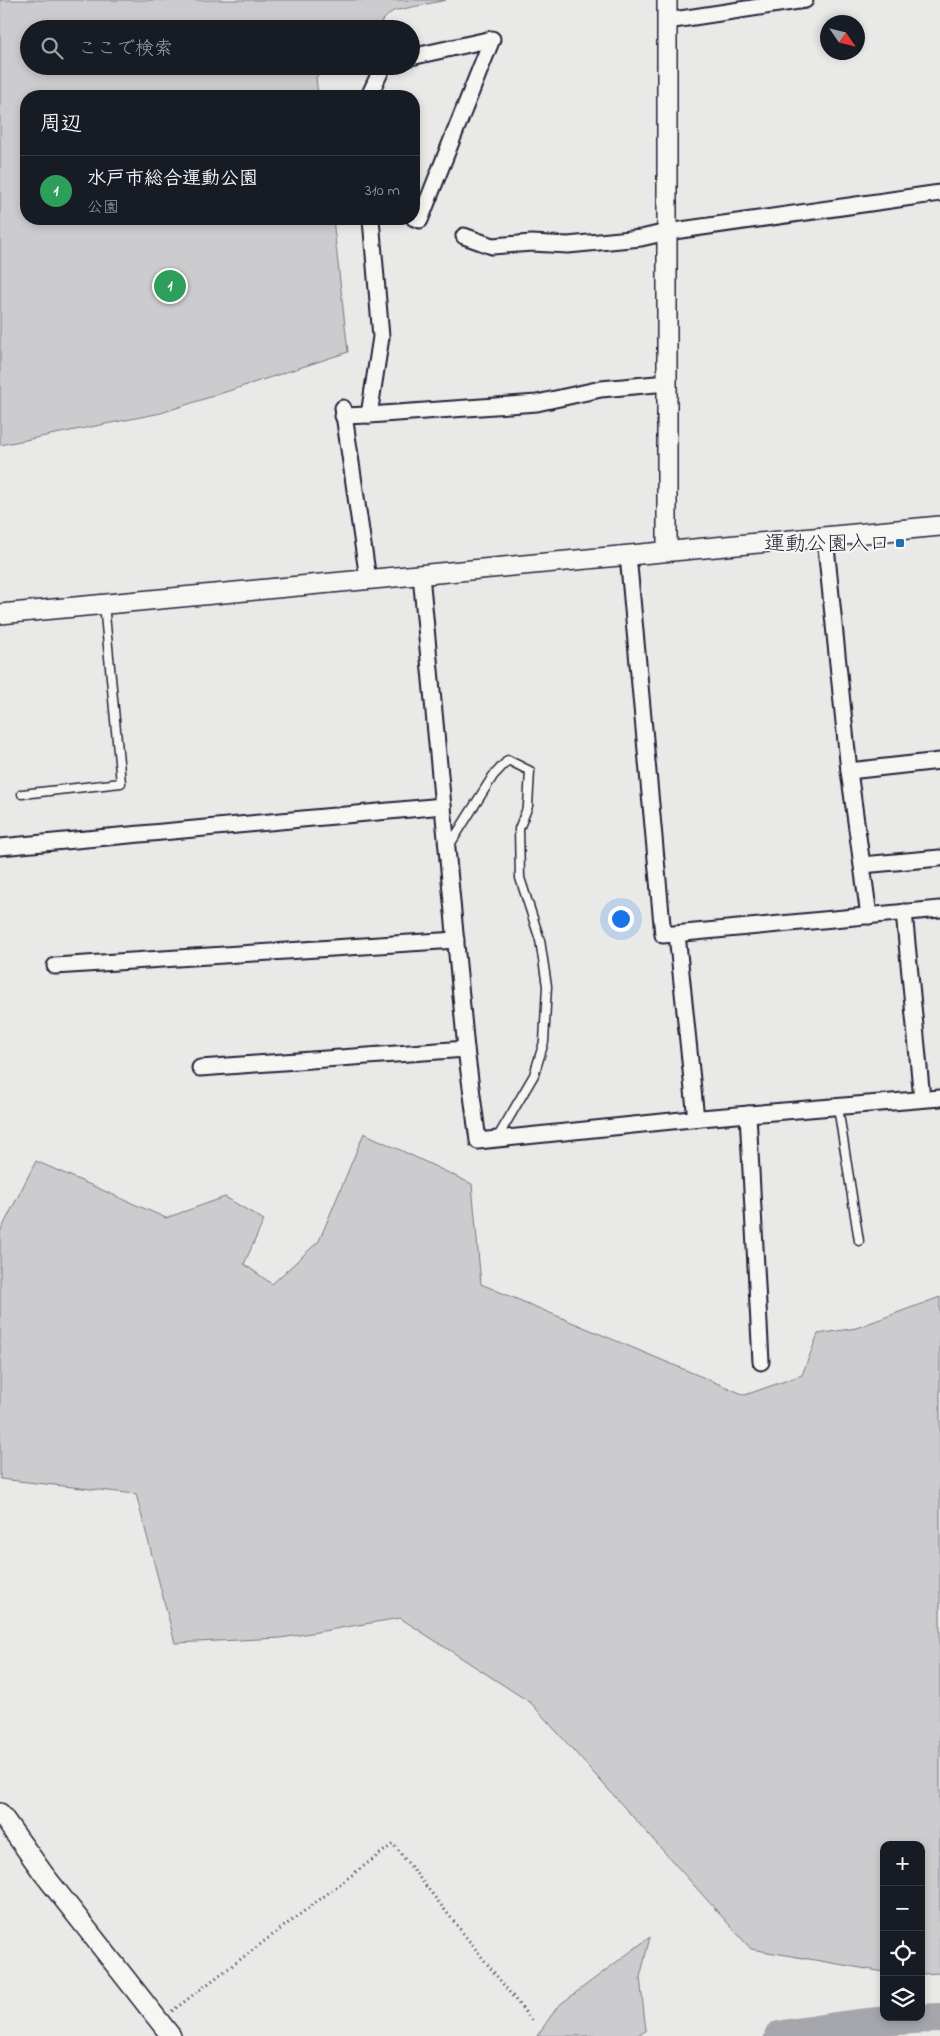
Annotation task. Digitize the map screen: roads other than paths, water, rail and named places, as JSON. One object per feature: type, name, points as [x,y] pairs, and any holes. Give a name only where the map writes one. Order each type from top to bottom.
[{"type":"street","points":[[667,0],[667,551]]},
{"type":"street","points":[[667,21],[805,0]]},
{"type":"street","points":[[420,55],[492,39],[420,220]]},
{"type":"street","points":[[372,90],[379,75]]},
{"type":"street","points":[[464,236],[492,246],[532,243],[568,245],[641,238],[667,232],[940,193]]},
{"type":"street","points":[[368,416],[380,337],[371,225]]},
{"type":"street","points":[[368,580],[343,411],[368,416],[537,403],[601,390],[667,384]]},
{"type":"street","points":[[0,614],[940,526]]},
{"type":"street","points":[[825,537],[849,771],[869,916]]},
{"type":"street","points":[[628,555],[663,935],[940,909]]},
{"type":"street","points":[[421,575],[466,1049],[478,1141],[748,1114],[940,1098]]},
{"type":"street","points":[[849,771],[940,761]]},
{"type":"street","points":[[0,847],[443,806]]},
{"type":"street","points":[[862,865],[940,858]]},
{"type":"street","points":[[904,912],[922,1099]]},
{"type":"street","points":[[677,934],[696,1119]]},
{"type":"street","points":[[54,966],[456,940]]},
{"type":"street","points":[[200,1068],[466,1049]]},
{"type":"street","points":[[748,1114],[762,1362]]},
{"type":"street","points":[[0,1813],[43,1873],[171,2036]]},
{"type":"lane","points":[[22,794],[121,783],[104,604]]},
{"type":"lane","points":[[448,848],[493,776],[508,760],[530,771],[528,806],[519,829],[520,878],[540,940],[547,986],[544,1042],[534,1076],[496,1140]]},
{"type":"lane","points":[[838,1107],[859,1241]]},
{"type":"waterway","points":[[779,2036],[879,2022],[940,2018]]},
{"type":"place","name":"水戸市総合運動公園","points":[[170,286]]},
{"type":"place","name":"運動公園入口","points":[[900,543]]}]
